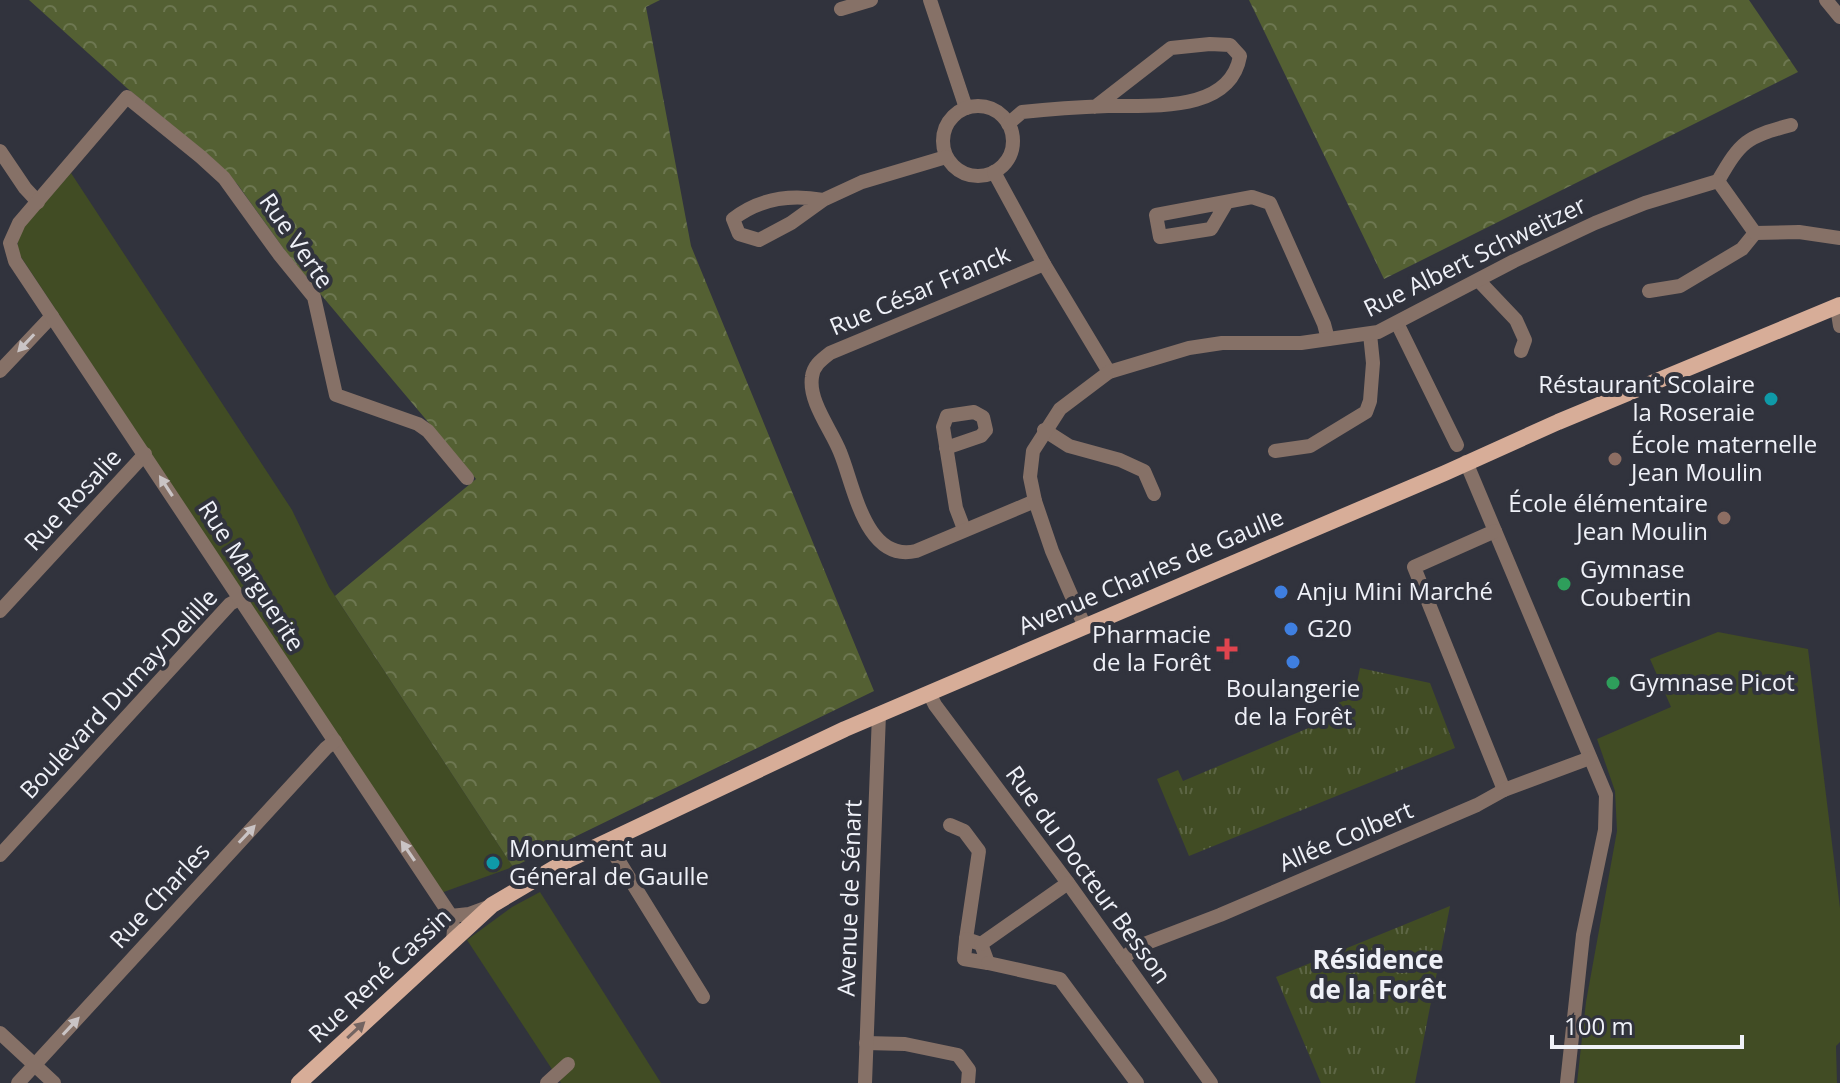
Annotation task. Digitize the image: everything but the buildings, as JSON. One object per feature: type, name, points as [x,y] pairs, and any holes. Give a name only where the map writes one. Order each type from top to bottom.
[{"type":"main road","name":"Avenue Charles de Gaulle","points":[[492,905],[568,860],[879,714],[1838,306]]},
{"type":"main road","name":"Rue René Cassin","points":[[299,1083],[492,905]]},
{"type":"street","points":[[841,9],[871,0]]},
{"type":"street","points":[[930,0],[966,108]]},
{"type":"street","points":[[1826,0],[1840,17]]},
{"type":"street","points":[[1008,124],[1022,112],[1179,104],[1227,85],[1238,67],[1240,56],[1230,45],[1171,48],[1095,107]]},
{"type":"street","name":"Rue Verte","points":[[38,202],[127,97],[224,178],[314,297],[336,395],[418,424],[428,431],[467,478]]},
{"type":"street","points":[[966,108],[987,108],[1001,115],[1008,124],[1012,147],[1006,162],[994,172],[982,176],[965,174],[946,157],[943,145],[947,124],[955,114],[966,108]]},
{"type":"street","points":[[1755,233],[1718,181],[1744,141],[1791,125]]},
{"type":"street","points":[[0,151],[38,202]]},
{"type":"street","points":[[823,200],[797,195],[778,198],[748,207],[733,219],[739,234],[759,240],[791,223],[823,200],[862,182],[946,157]]},
{"type":"street","points":[[994,172],[1044,264],[1109,372]]},
{"type":"street","name":"Rue Albert Schweitzer","points":[[1085,627],[1052,551],[1030,477],[1033,451],[1044,430],[1060,409],[1109,372],[1189,348],[1222,343],[1301,343],[1370,334],[1595,223],[1645,203],[1718,181]]},
{"type":"street","points":[[1227,202],[1211,229],[1160,237],[1156,215],[1252,197],[1270,203],[1328,339]]},
{"type":"street","name":"Rue Marguerite","points":[[38,202],[19,223],[10,243],[15,261],[451,916],[453,940]]},
{"type":"street","points":[[1649,291],[1680,286],[1742,249],[1755,233],[1799,232],[1840,238]]},
{"type":"street","name":"Rue César Franck","points":[[964,529],[905,553],[895,551],[879,540],[862,517],[841,453],[813,393],[812,378],[817,363],[830,353],[1044,264]]},
{"type":"street","points":[[1479,281],[1516,320],[1525,340],[1521,351]]},
{"type":"street","points":[[1838,306],[1840,326]]},
{"type":"street","points":[[0,371],[52,316]]},
{"type":"street","points":[[1397,323],[1457,445]]},
{"type":"street","points":[[1275,451],[1310,446],[1366,412],[1370,401],[1373,363],[1370,334]]},
{"type":"street","points":[[1044,430],[1069,446],[1120,460],[1144,471],[1154,494]]},
{"type":"street","points":[[946,448],[956,508],[964,529],[1035,501]]},
{"type":"street","name":"Rue Rosalie","points":[[0,611],[145,454]]},
{"type":"street","points":[[1466,462],[1606,795],[1605,830],[1583,935],[1567,1083]]},
{"type":"street","points":[[1495,531],[1414,567],[1504,790]]},
{"type":"street","name":"Boulevard Dumay-Delille","points":[[0,855],[230,604],[239,599]]},
{"type":"street","name":"Rue du Docteur Besson","points":[[929,693],[1211,1083]]},
{"type":"street","name":"Avenue de Sénart","points":[[865,1083],[879,714]]},
{"type":"street","name":"Rue Charles","points":[[18,1083],[335,741]]},
{"type":"street","name":"Allée Colbert","points":[[1122,959],[1139,946],[1220,915],[1477,805],[1504,790],[1590,758]]},
{"type":"street","points":[[950,825],[964,831],[979,851],[974,941],[964,959],[1060,979],[1137,1083]]},
{"type":"street","points":[[607,842],[703,997]]},
{"type":"street","points":[[974,941],[1068,883]]},
{"type":"street","points":[[451,916],[469,914],[492,905]]},
{"type":"street","points":[[974,941],[988,963]]},
{"type":"street","points":[[0,1033],[54,1083]]},
{"type":"street","points":[[866,1043],[905,1044],[958,1055],[969,1070],[968,1083]]},
{"type":"street","points":[[547,1083],[568,1064]]},
{"type":"green space","points":[[29,0],[660,0],[646,7],[691,246],[874,691],[513,867],[335,596],[476,479],[291,259],[238,185],[210,156],[128,89]]},
{"type":"green space","points":[[1249,0],[1749,0],[1798,72],[1384,279]]},
{"type":"green space","points":[[71,173],[292,510],[329,587],[513,867],[441,893],[17,251],[19,232]]},
{"type":"green space","points":[[1718,632],[1808,649],[1840,908],[1837,1083],[1577,1083],[1586,1002],[1617,831],[1615,791],[1597,739],[1671,707],[1650,659]]},
{"type":"green space","points":[[1360,668],[1430,683],[1455,748],[1189,856],[1157,779],[1178,770],[1183,781],[1337,716],[1333,705],[1354,697]]},
{"type":"green space","points":[[540,892],[661,1083],[561,1083],[467,940],[512,907]]},
{"type":"green space","points":[[1450,906],[1415,1083],[1321,1083],[1276,977]]},
{"type":"place","name":"Réstaurant Scolaire la Roseraie","points":[[1771,399]]},
{"type":"place","name":"École maternelle Jean Moulin","points":[[1615,459]]},
{"type":"place","name":"École élémentaire Jean Moulin","points":[[1724,518]]},
{"type":"place","name":"Gymnase Coubertin","points":[[1564,584]]},
{"type":"place","name":"Anju Mini Marché","points":[[1281,592]]},
{"type":"place","name":"G20","points":[[1291,629]]},
{"type":"place","name":"Pharmacie de la Forêt","points":[[1227,649]]},
{"type":"place","name":"Boulangerie de la Forêt","points":[[1293,662]]},
{"type":"place","name":"Gymnase Picot","points":[[1613,683]]},
{"type":"place","name":"Monument au Géneral de Gaulle","points":[[493,863]]},
{"type":"district","name":"Résidence de la Forêt","points":[[1378,975]]}]
